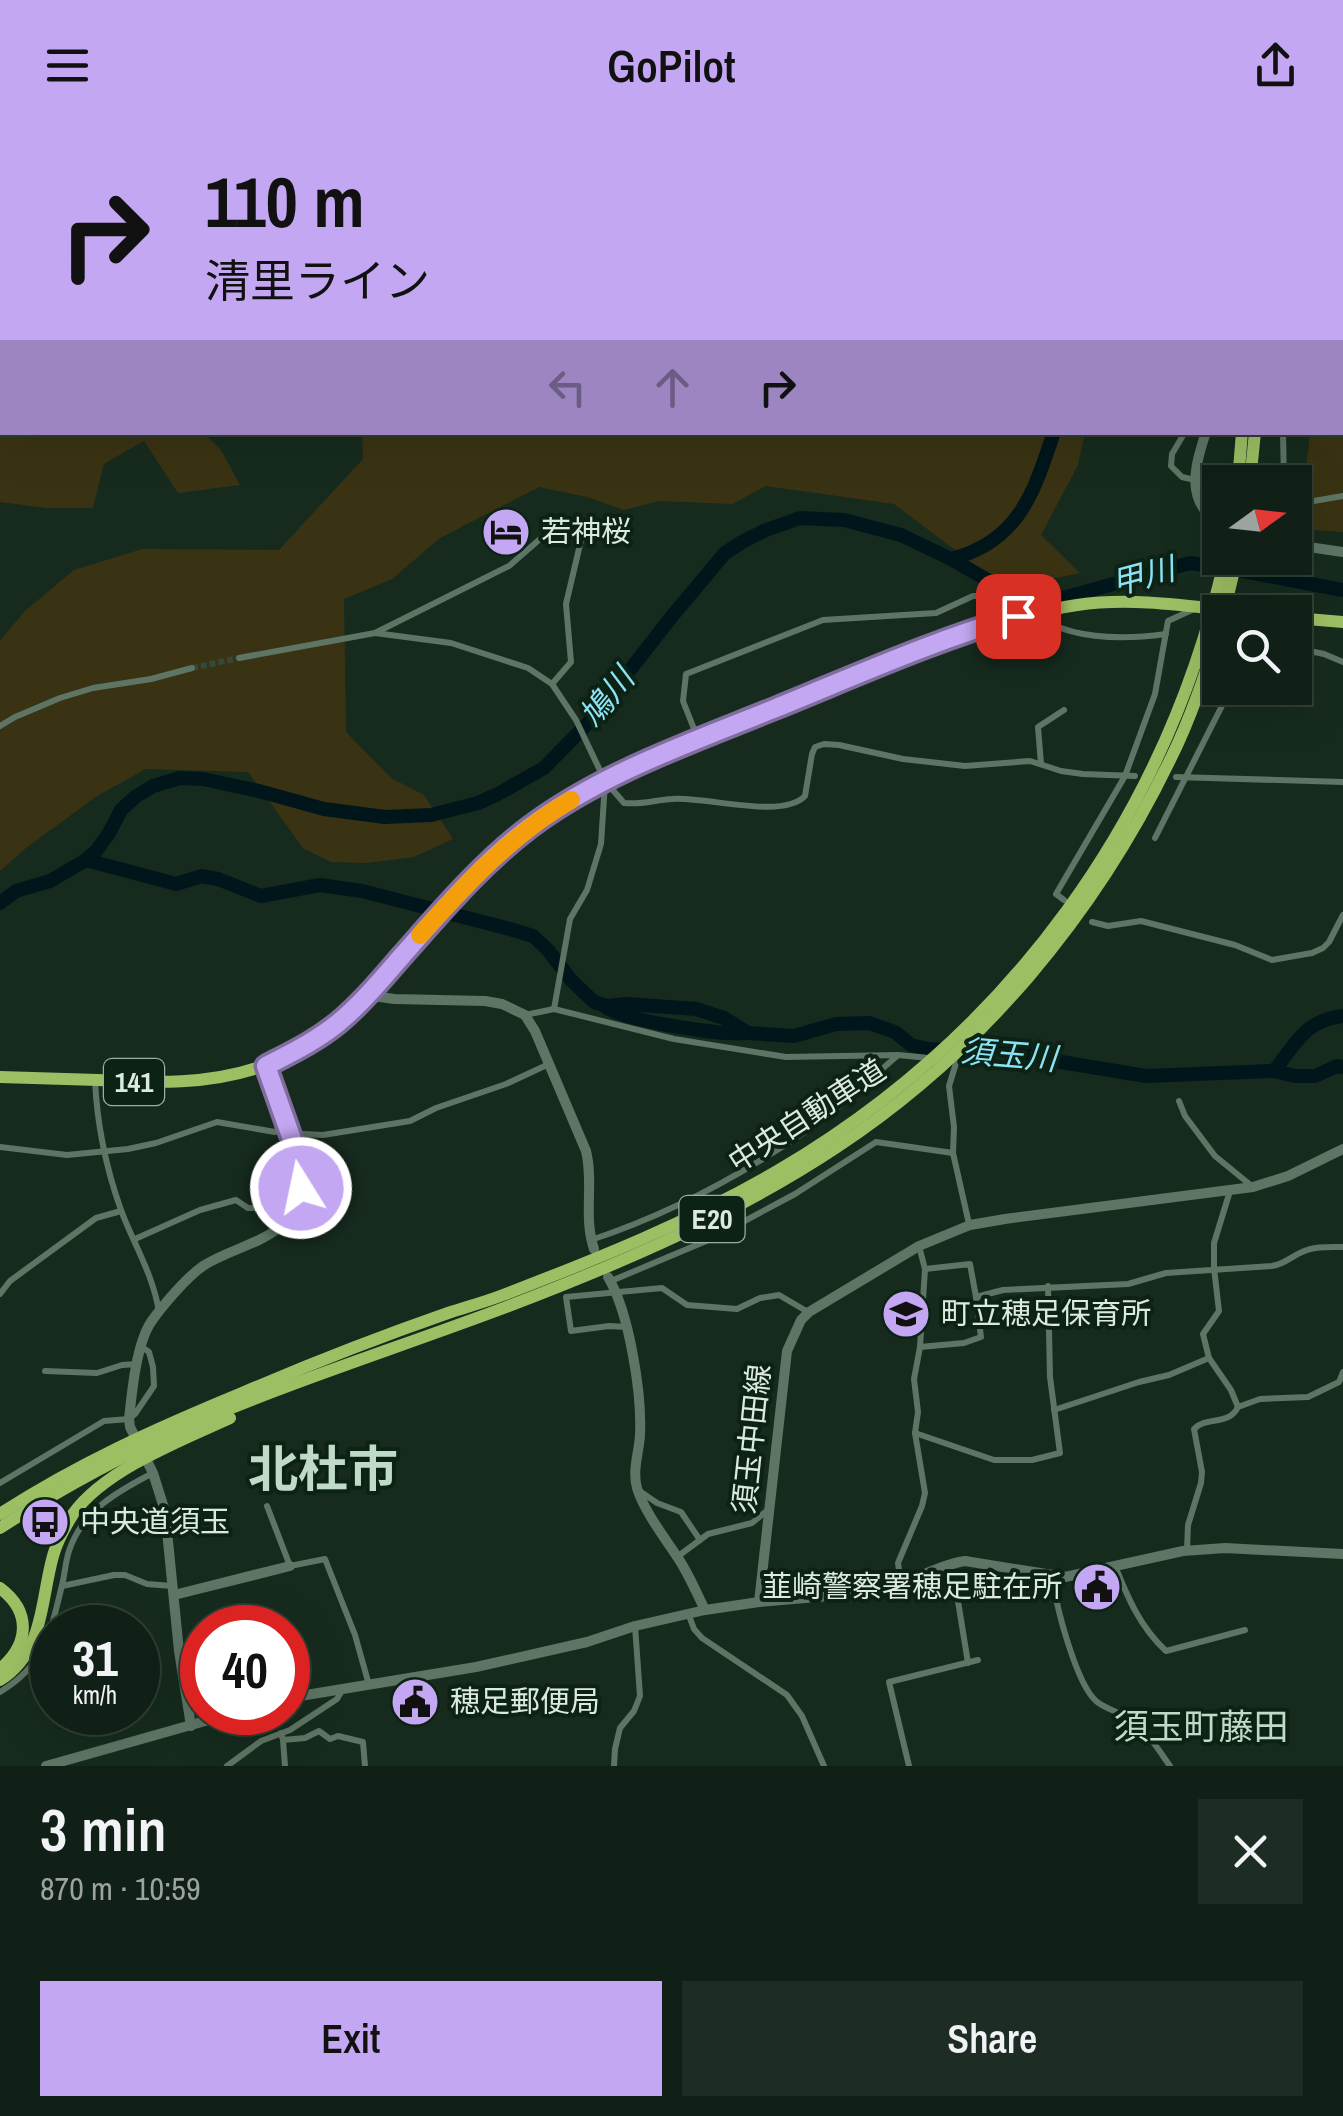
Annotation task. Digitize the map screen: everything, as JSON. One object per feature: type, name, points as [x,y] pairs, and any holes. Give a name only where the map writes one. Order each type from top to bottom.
[{"type":"highway","points":[[1239,465],[1242,435]]},
{"type":"highway","points":[[1252,465],[1255,435]]},
{"type":"highway","name":"141","points":[[2,1078],[177,1083],[230,1076],[266,1066],[312,1042],[339,1022],[483,868],[528,828],[605,781],[920,650],[1003,620],[1081,604],[1121,602],[1200,607]]},
{"type":"highway","points":[[1312,619],[1343,622]]},
{"type":"highway","name":"中央自動車道","points":[[0,1514],[40,1488],[452,1319],[717,1204],[833,1136],[935,1064],[976,1018],[1021,977],[1094,872],[1122,828],[1202,654]]},
{"type":"highway","name":"中央自動車道","points":[[0,1528],[82,1478],[300,1368],[452,1319]]},
{"type":"highway","points":[[0,1680],[21,1662],[34,1642],[53,1556],[74,1514],[136,1450]]},
{"type":"highway","points":[[0,1503],[40,1488]]},
{"type":"highway","points":[[0,1588],[17,1604],[23,1622],[20,1644],[0,1670]]},
{"type":"main road","points":[[1202,506],[1195,480],[1205,435]]},
{"type":"main road","points":[[1312,547],[1343,552]]},
{"type":"main road","points":[[367,995],[394,1000],[485,1001],[525,1015],[536,1031],[590,1165],[588,1220],[592,1244]]},
{"type":"main road","points":[[180,1657],[165,1511],[129,1418],[150,1323],[200,1268],[262,1240],[282,1224],[298,1200],[300,1162],[266,1066]]},
{"type":"main road","points":[[809,1312],[919,1246],[970,1226],[1253,1187],[1288,1176],[1343,1149]]},
{"type":"main road","points":[[612,1283],[626,1328],[639,1399],[635,1474],[638,1490],[705,1610]]},
{"type":"main road","name":"須玉中田線","points":[[759,1602],[787,1351],[800,1320],[809,1312]]},
{"type":"main road","points":[[310,1694],[476,1667],[587,1642],[688,1613],[759,1602],[858,1594],[902,1585],[953,1563],[976,1562],[1053,1577],[1077,1576],[1187,1551],[1225,1548],[1343,1554]]},
{"type":"main road","points":[[173,1590],[290,1566]]},
{"type":"main road","points":[[46,1766],[180,1729]]},
{"type":"street","points":[[1183,435],[1172,454],[1171,466],[1182,477],[1195,480]]},
{"type":"street","points":[[1283,435],[1284,465]]},
{"type":"street","points":[[1312,501],[1343,496]]},
{"type":"street","points":[[240,658],[375,632],[509,566],[540,539],[560,528],[582,536],[566,604],[572,662],[552,684]]},
{"type":"street","points":[[698,740],[683,701],[686,674],[823,620],[936,613],[973,596],[978,596],[1003,620]]},
{"type":"street","points":[[1064,900],[1056,894],[1125,776],[1156,694],[1168,620],[1200,607]]},
{"type":"street","points":[[1031,613],[1070,633],[1139,638],[1166,634]]},
{"type":"street","points":[[375,632],[451,642],[528,668],[552,684],[576,720],[605,781],[624,804],[669,798],[791,806],[805,796],[812,754],[815,747],[824,744],[965,766],[1030,761],[1082,774],[1135,776]]},
{"type":"street","points":[[1312,652],[1343,662]]},
{"type":"street","points":[[0,726],[76,693],[192,668]]},
{"type":"street","points":[[1155,838],[1180,777],[1221,705]]},
{"type":"street","points":[[1041,764],[1038,728],[1064,710]]},
{"type":"street","points":[[1180,777],[1343,782]]},
{"type":"street","points":[[554,1009],[570,919],[588,890],[601,844],[605,781]]},
{"type":"street","points":[[1092,922],[1108,926],[1142,921],[1236,945],[1272,960],[1323,948],[1343,915]]},
{"type":"street","points":[[525,1015],[554,1009],[674,1039],[786,1057],[898,1055],[957,1060],[949,1086],[953,1154],[970,1226]]},
{"type":"street","points":[[592,1244],[701,1193],[764,1158],[814,1126],[898,1055]]},
{"type":"street","points":[[303,1134],[323,1135],[410,1121],[550,1064]]},
{"type":"street","points":[[95,1080],[104,1151],[122,1210],[152,1279],[159,1313]]},
{"type":"street","points":[[1179,1100],[1185,1116],[1216,1156],[1253,1187]]},
{"type":"street","points":[[0,1147],[67,1154],[128,1149],[217,1122],[275,1132]]},
{"type":"street","points":[[626,1328],[572,1331],[566,1297],[612,1283],[711,1238],[795,1194],[876,1142],[953,1154]]},
{"type":"street","points":[[1187,1551],[1188,1525],[1202,1472],[1194,1429],[1198,1424],[1228,1418],[1238,1407],[1210,1358],[1203,1334],[1219,1312],[1214,1243],[1230,1190]]},
{"type":"street","points":[[135,1239],[200,1210],[236,1200],[248,1208],[262,1208],[282,1224]]},
{"type":"street","points":[[0,1294],[10,1281],[96,1218],[122,1210]]},
{"type":"street","points":[[902,1585],[898,1564],[926,1492],[915,1434],[918,1412],[914,1379],[925,1269],[919,1246]]},
{"type":"street","points":[[976,1297],[1003,1290],[1128,1284],[1166,1273],[1281,1265],[1301,1252],[1343,1247]]},
{"type":"street","points":[[920,1346],[937,1347],[981,1338],[970,1264],[925,1269]]},
{"type":"street","points":[[612,1283],[662,1288],[687,1305],[737,1309],[760,1298],[779,1295],[809,1312]]},
{"type":"street","points":[[915,1434],[994,1460],[1032,1460],[1060,1454],[1050,1377],[1048,1286]]},
{"type":"street","points":[[0,1483],[104,1422],[136,1414],[154,1386],[149,1352],[142,1347]]},
{"type":"street","points":[[1054,1410],[1170,1375],[1210,1358]]},
{"type":"street","points":[[45,1371],[97,1373],[138,1364]]},
{"type":"street","points":[[1238,1407],[1260,1399],[1308,1397],[1339,1382],[1343,1372]]},
{"type":"street","points":[[0,1692],[24,1676],[45,1647],[69,1549],[82,1527],[115,1492],[152,1473]]},
{"type":"street","points":[[638,1490],[657,1504],[681,1512],[700,1540]]},
{"type":"street","points":[[267,1506],[290,1566],[325,1559],[356,1635],[369,1685]]},
{"type":"street","points":[[677,1557],[708,1534],[752,1523],[770,1509]]},
{"type":"street","points":[[943,1566],[958,1600],[968,1664]]},
{"type":"street","points":[[1116,1566],[1131,1606],[1166,1651],[1246,1630]]},
{"type":"street","points":[[61,1586],[125,1575],[173,1590]]},
{"type":"street","points":[[1053,1577],[1055,1598],[1076,1669],[1095,1700],[1130,1718],[1170,1766]]},
{"type":"street","points":[[688,1613],[702,1638],[796,1704],[824,1766]]},
{"type":"street","points":[[614,1766],[620,1728],[640,1696],[635,1626]]},
{"type":"street","points":[[909,1766],[889,1682],[978,1660]]},
{"type":"street","points":[[282,1737],[337,1700],[343,1689]]},
{"type":"street","points":[[226,1766],[261,1741],[306,1738],[319,1731],[330,1739],[338,1736],[363,1742],[365,1766]]},
{"type":"street","points":[[282,1737],[285,1766]]},
{"type":"shaded area","points":[[0,435],[206,435],[221,450],[240,485],[178,493],[144,441],[104,464],[93,508],[46,508],[0,502]]},
{"type":"shaded area","points":[[362,435],[1085,435],[1078,465],[1041,535],[1080,573],[999,583],[894,504],[766,486],[732,504],[659,501],[624,510],[539,487],[440,538],[392,579],[344,599],[346,732],[391,778],[424,795],[453,839],[414,857],[367,863],[331,862],[303,848],[248,772],[146,769],[97,796],[0,871],[0,641],[25,611],[74,570],[142,549],[279,550],[363,459]]},
{"type":"shaded area","points":[[1310,435],[1343,435],[1343,532],[1312,530],[1312,465],[1306,465]]},
{"type":"waterway","name":"鳩川","points":[[951,559],[993,540],[1021,512],[1053,435]]},
{"type":"waterway","name":"鳩川","points":[[0,903],[16,891],[50,881],[86,860],[109,833],[121,810],[135,797],[153,786],[180,778],[259,791],[324,809],[385,817],[431,815],[498,794],[544,768],[590,721],[725,553],[766,530],[800,518],[844,520],[901,535],[1007,591],[1048,602],[1190,563],[1343,590]]},
{"type":"waterway","name":"須玉川","points":[[86,860],[176,884],[202,876],[218,879],[261,896],[320,885],[362,891],[510,929],[533,936],[594,1002],[607,1006],[696,1009],[724,1018],[748,1033],[794,1036],[836,1024],[869,1023],[895,1032],[911,1045],[928,1049],[976,1051],[1002,1047],[1043,1059],[1146,1076],[1274,1071],[1315,1076],[1343,1067]]},
{"type":"waterway","name":"須玉川","points":[[607,1008],[676,1026],[747,1033]]},
{"type":"waterway","name":"須玉川","points":[[1274,1071],[1310,1028],[1343,1016]]},
{"type":"tunnel","points":[[192,668],[239,658]]},
{"type":"slow traffic","points":[[420,935],[492,859],[528,828],[571,800]]},
{"type":"place","name":"若神桜","points":[[506,532]]},
{"type":"place","name":"町立穂足保育所","points":[[906,1314]]},
{"type":"place","name":"中央道須玉","points":[[45,1522]]},
{"type":"place","name":"韮崎警察署穂足駐在所","points":[[1097,1587]]},
{"type":"place","name":"穂足郵便局","points":[[415,1702]]},
{"type":"district","name":"北杜市","points":[[323,1469]]},
{"type":"district","name":"須玉町藤田","points":[[1201,1727]]},
{"type":"route","points":[[301,1188],[296,1148],[266,1066],[312,1042],[339,1022],[464,887],[528,828],[605,781],[698,740],[920,650],[1018,616]]},
{"type":"water label","name":"甲川","points":[[1143,576]]}]
